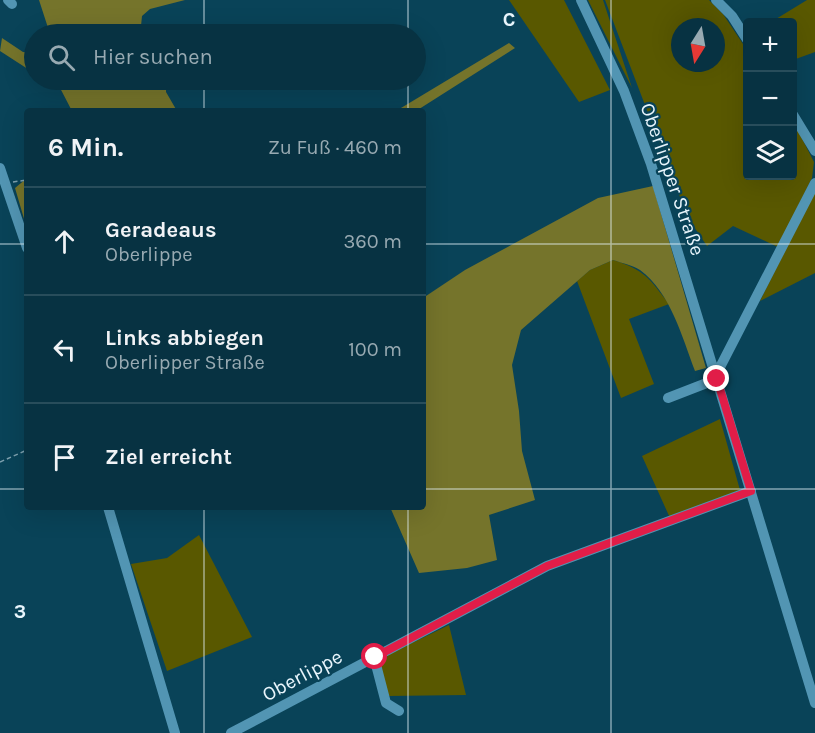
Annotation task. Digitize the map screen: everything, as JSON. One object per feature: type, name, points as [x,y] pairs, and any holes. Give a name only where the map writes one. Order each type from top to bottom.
[{"type":"street","name":"Oberlipper Straße","points":[[581,0],[624,91],[651,164],[815,703]]},
{"type":"street","points":[[716,0],[732,16],[743,34]]},
{"type":"street","points":[[797,121],[815,151]]},
{"type":"street","points":[[0,168],[24,239]]},
{"type":"street","points":[[668,398],[717,377],[815,183]]},
{"type":"street","name":"Oberlippe","points":[[231,733],[547,566],[751,491]]},
{"type":"street","points":[[109,510],[175,733]]},
{"type":"street","points":[[375,657],[386,703],[399,711]]},
{"type":"path","points":[[6,183],[24,180]]},
{"type":"path","points":[[0,462],[24,451]]},
{"type":"shaded area","points":[[39,0],[185,0],[150,9],[142,16],[141,24],[47,24]]},
{"type":"shaded area","points":[[509,0],[564,0],[610,90],[579,102]]},
{"type":"shaded area","points":[[588,0],[603,0],[632,88]]},
{"type":"shaded area","points":[[605,0],[709,0],[723,14],[743,44],[743,180],[797,180],[797,129],[814,162],[812,178],[778,247],[733,226],[707,246],[688,218]]},
{"type":"shaded area","points":[[807,0],[815,0],[815,52],[797,59],[797,18],[778,18]]},
{"type":"shaded area","points":[[2,38],[24,52],[24,67],[0,51]]},
{"type":"shaded area","points":[[509,43],[515,48],[421,108],[401,108]]},
{"type":"shaded area","points":[[61,90],[166,90],[175,108],[70,108]]},
{"type":"shaded area","points":[[24,180],[24,219],[15,188]]},
{"type":"shaded area","points":[[653,186],[706,368],[695,371],[668,303],[651,280],[640,270],[613,260],[590,270],[521,330],[512,365],[522,451],[535,500],[489,515],[497,560],[467,568],[419,573],[391,510],[426,510],[426,296],[465,270],[598,198]]},
{"type":"shaded area","points":[[815,190],[815,273],[760,301]]},
{"type":"shaded area","points":[[613,260],[640,271],[669,304],[629,319],[654,384],[621,398],[577,281],[590,270]]},
{"type":"shaded area","points":[[720,419],[740,490],[670,518],[642,456]]},
{"type":"shaded area","points":[[199,535],[252,637],[167,671],[131,564],[167,558]]},
{"type":"shaded area","points":[[449,625],[466,695],[388,696],[377,660]]},
{"type":"route","points":[[375,657],[547,566],[751,491],[717,379]]}]
